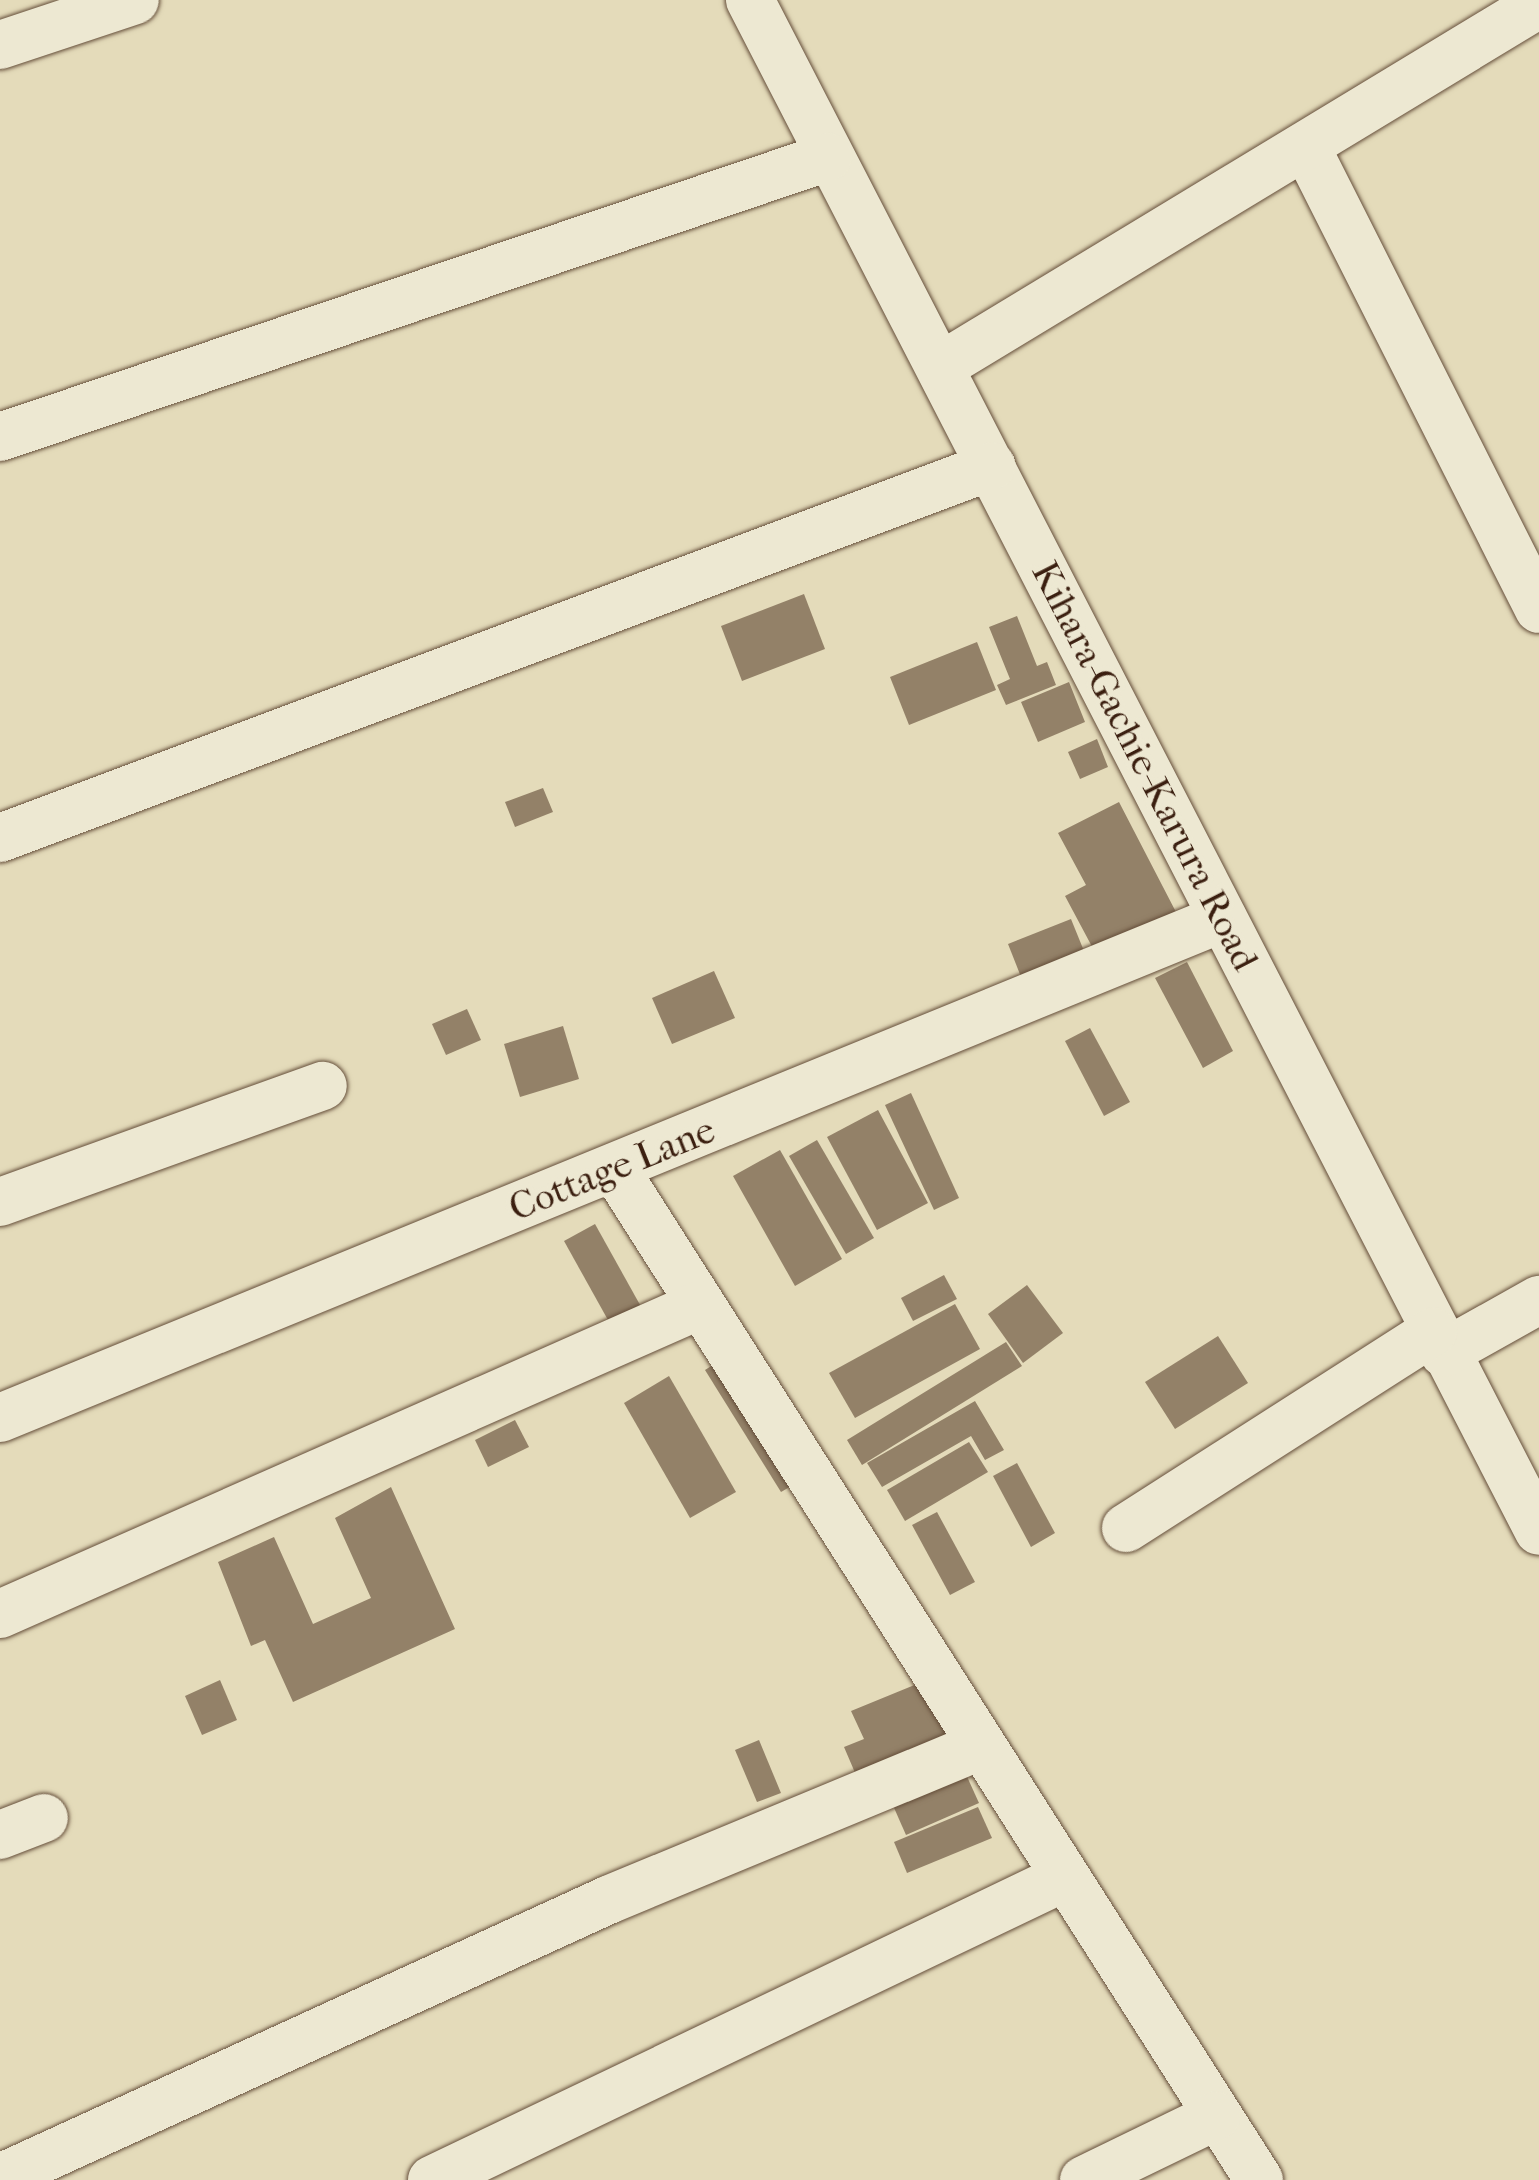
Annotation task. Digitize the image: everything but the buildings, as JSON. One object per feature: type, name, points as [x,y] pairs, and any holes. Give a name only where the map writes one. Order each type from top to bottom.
[{"type":"street","points":[[0,45],[135,0]]},
{"type":"street","name":"Kihara-Gachie-Karura Road","points":[[750,0],[1539,1532]]},
{"type":"street","points":[[940,366],[1306,149],[1539,4]]},
{"type":"street","points":[[1306,149],[1539,610]]},
{"type":"street","points":[[0,437],[828,156]]},
{"type":"street","points":[[0,838],[992,466]]},
{"type":"street","name":"Cottage Lane","points":[[0,1418],[1222,918]]},
{"type":"street","points":[[0,1202],[323,1086]]},
{"type":"street","points":[[614,1168],[1259,2180]]},
{"type":"street","points":[[1126,1528],[1439,1342],[1539,1300]]},
{"type":"street","points":[[0,1614],[700,1305]]},
{"type":"street","points":[[0,2178],[608,1900],[980,1746]]},
{"type":"street","points":[[0,1835],[44,1818]]},
{"type":"street","points":[[432,2180],[1063,1878]]},
{"type":"street","points":[[1084,2180],[1216,2116]]}]
